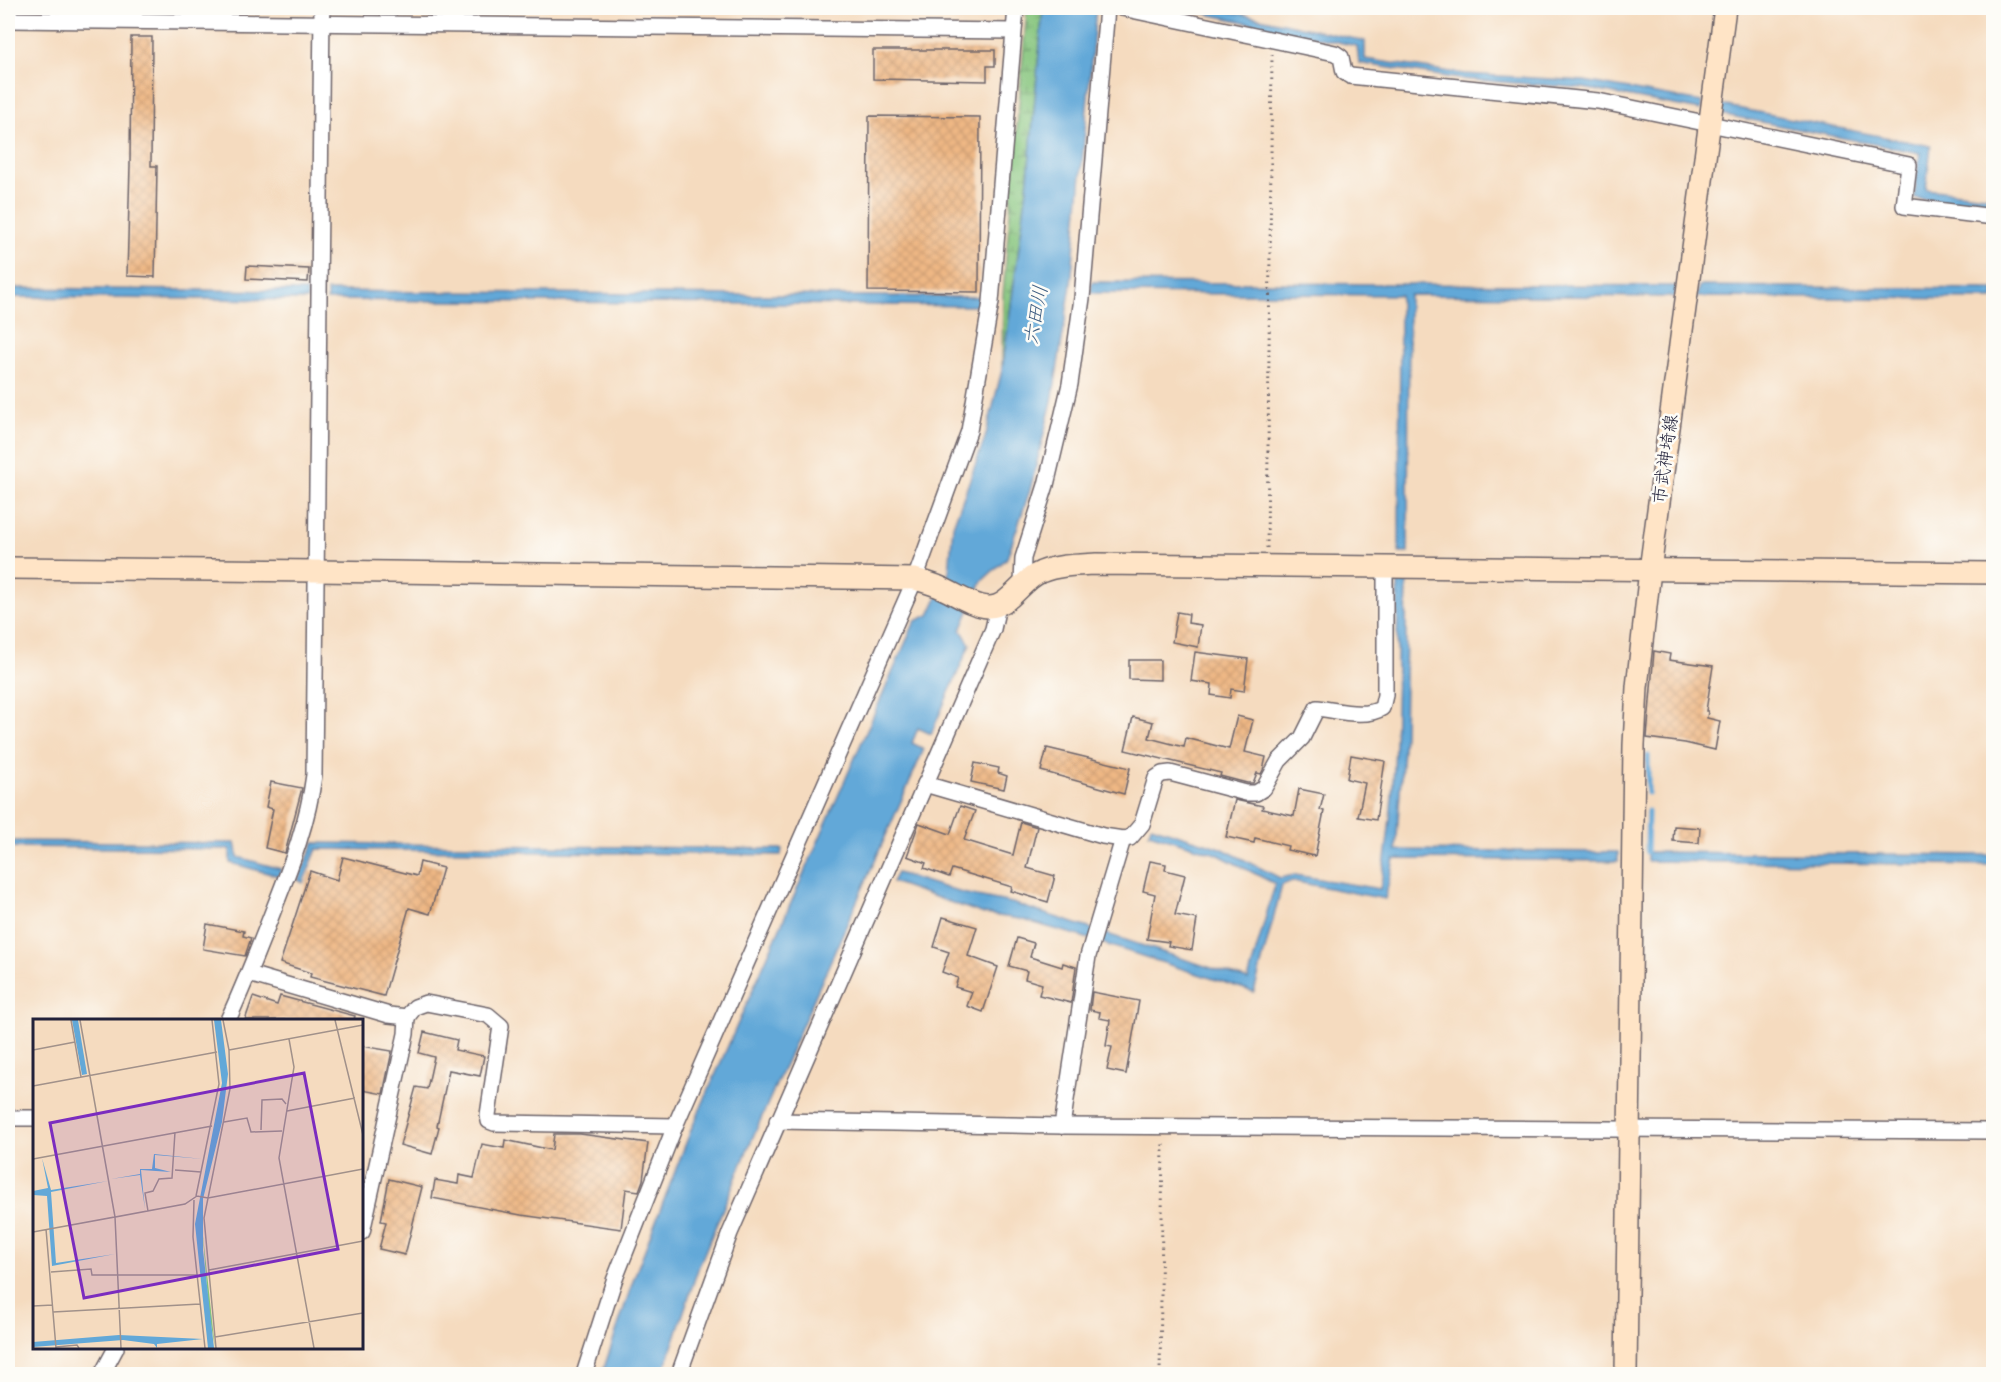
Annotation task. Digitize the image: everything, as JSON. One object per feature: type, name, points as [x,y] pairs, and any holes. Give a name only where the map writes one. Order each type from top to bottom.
[{"type":"street","points":[[584,1374],[614,1281],[675,1126],[915,579],[969,431],[991,302],[1016,8]]},
{"type":"street","points":[[1022,584],[1023,558],[1046,485],[1070,384],[1082,298],[1107,8]]},
{"type":"street","points":[[1122,8],[1335,53],[1341,57],[1344,72],[1350,76],[1598,101],[1909,165],[1904,206],[1994,218]]},
{"type":"street","name":"市武神埼線","points":[[1626,1374],[1634,746],[1637,687],[1650,570],[1725,8]]},
{"type":"street","points":[[8,20],[322,15],[1013,31]]},
{"type":"street","points":[[228,1019],[249,974],[301,841],[310,806],[314,775],[322,15]]},
{"type":"street","points":[[989,606],[1040,572],[1063,566],[1096,564],[1994,573]]},
{"type":"street","points":[[925,784],[1103,836],[1123,839],[1130,838],[1142,824],[1156,778],[1162,774],[1170,773],[1246,793],[1256,793],[1264,788],[1279,761],[1302,738],[1317,708],[1375,713],[1382,708],[1385,696],[1385,567]]},
{"type":"street","points":[[8,568],[915,579],[989,606]]},
{"type":"street","points":[[679,1374],[730,1233],[777,1121],[993,629],[989,606]]},
{"type":"street","points":[[1062,1126],[1088,956],[1123,839]]},
{"type":"street","points":[[249,974],[389,1015],[407,1017]]},
{"type":"street","points":[[363,1228],[406,1034],[407,1017],[415,1007],[426,1003],[488,1015],[501,1026],[489,1121],[494,1123],[675,1126]]},
{"type":"street","points":[[8,1118],[33,1118]]},
{"type":"street","points":[[777,1121],[1062,1126],[1994,1131]]},
{"type":"street","points":[[102,1374],[115,1349]]},
{"type":"path","points":[[1267,566],[1272,40]]},
{"type":"path","points":[[1160,1374],[1164,1126]]},
{"type":"green space","points":[[1027,8],[1043,8],[1027,189],[1002,370],[1003,295]]},
{"type":"water","name":"六田川","points":[[1043,8],[1096,8],[1071,285],[1052,401],[1030,490],[1007,558],[982,581],[961,630],[970,644],[931,734],[918,728],[912,743],[924,749],[753,1137],[699,1266],[663,1374],[602,1374],[635,1275],[691,1130],[915,621],[929,615],[949,572],[953,526],[985,438],[1002,370],[1027,189]]},
{"type":"water","points":[[1178,8],[1214,8],[1365,41],[1365,59],[1464,74],[1584,81],[1702,102],[1701,110],[1583,88],[1460,79],[1359,63],[1357,46]]},
{"type":"water","points":[[1721,105],[1931,146],[1926,189],[1993,197],[1993,208],[1914,198],[1920,153],[1720,114]]},
{"type":"water","points":[[1092,282],[1677,286],[1675,297],[1409,295],[1408,553],[1399,553],[1400,295],[1091,293]]},
{"type":"water","points":[[1699,286],[1994,289],[1993,299],[1697,297]]},
{"type":"water","points":[[8,288],[307,291],[307,300],[8,297]]},
{"type":"water","points":[[327,291],[980,297],[980,306],[327,300]]},
{"type":"water","points":[[1398,581],[1407,582],[1404,734],[1396,850],[1618,852],[1618,861],[1394,859],[1385,899],[1292,881],[1282,885],[1254,992],[1083,937],[1020,919],[984,914],[892,882],[897,873],[962,893],[1012,903],[1248,980],[1275,884],[1217,854],[1149,833],[1151,826],[1221,848],[1280,878],[1295,875],[1380,889],[1394,774]]},
{"type":"water","points":[[8,841],[235,843],[238,857],[281,869],[279,876],[230,863],[230,849],[8,847]]},
{"type":"water","points":[[314,843],[782,849],[781,855],[317,849],[303,883],[298,880]]},
{"type":"water","points":[[1647,852],[1993,855],[1994,865],[1647,861]]},
{"type":"building","points":[[131,37],[152,37],[151,166],[157,166],[155,277],[127,276]]},
{"type":"building","points":[[873,50],[995,50],[995,66],[987,66],[987,81],[873,79]]},
{"type":"building","points":[[869,116],[980,117],[979,292],[868,291]]},
{"type":"building","points":[[247,266],[309,269],[308,282],[246,279]]},
{"type":"building","points":[[1177,612],[1189,614],[1188,623],[1201,625],[1198,647],[1172,642]]},
{"type":"building","points":[[1654,651],[1670,654],[1669,660],[1713,666],[1706,711],[1708,711],[1707,718],[1720,721],[1715,750],[1647,738]]},
{"type":"building","points":[[1195,652],[1248,659],[1244,691],[1231,689],[1230,698],[1211,695],[1212,684],[1191,681]]},
{"type":"building","points":[[1129,660],[1160,660],[1160,680],[1129,679]]},
{"type":"building","points":[[1237,716],[1253,720],[1245,752],[1266,757],[1261,774],[1257,773],[1253,783],[1125,750],[1133,717],[1153,722],[1149,738],[1184,747],[1186,738],[1229,749]]},
{"type":"building","points":[[1047,748],[1130,768],[1124,794],[1041,771]]},
{"type":"building","points":[[1351,755],[1385,761],[1376,820],[1358,817],[1365,783],[1347,779]]},
{"type":"building","points":[[975,763],[999,768],[998,773],[1007,776],[1004,789],[971,782]]},
{"type":"building","points":[[271,782],[302,788],[285,853],[265,848],[273,809],[266,807]]},
{"type":"building","points":[[1299,789],[1324,794],[1320,810],[1324,811],[1315,856],[1287,850],[1288,846],[1255,838],[1254,843],[1226,837],[1235,800],[1294,816]]},
{"type":"building","points":[[960,806],[975,811],[964,840],[1013,855],[1021,822],[1037,827],[1027,868],[1055,876],[1048,902],[1011,891],[1012,887],[952,869],[949,877],[924,868],[926,863],[907,856],[919,823],[950,834]]},
{"type":"building","points":[[1674,826],[1700,828],[1699,843],[1673,841]]},
{"type":"building","points":[[343,857],[417,876],[420,862],[443,868],[430,914],[409,908],[384,996],[310,977],[311,973],[280,963],[310,871],[337,880]]},
{"type":"building","points":[[1150,861],[1166,864],[1165,870],[1185,875],[1175,915],[1197,919],[1192,950],[1168,946],[1169,942],[1147,939],[1155,894],[1143,891]]},
{"type":"building","points":[[943,917],[977,927],[968,956],[998,967],[983,1012],[967,1006],[972,992],[955,987],[958,978],[942,972],[949,952],[934,947]]},
{"type":"building","points":[[207,924],[244,931],[243,936],[251,938],[245,956],[203,949]]},
{"type":"building","points":[[1017,938],[1034,943],[1030,957],[1062,967],[1063,963],[1076,967],[1071,1003],[1039,995],[1042,984],[1025,979],[1027,971],[1009,966]]},
{"type":"building","points":[[1092,992],[1139,1001],[1126,1074],[1107,1070],[1112,1047],[1106,1046],[1110,1020],[1099,1018],[1100,1012],[1090,1010]]},
{"type":"building","points":[[280,996],[355,1016],[354,1019],[245,1019],[253,997],[277,1005]]},
{"type":"building","points":[[424,1032],[457,1040],[455,1050],[484,1056],[480,1076],[449,1070],[432,1154],[400,1145],[416,1087],[427,1089],[434,1057],[419,1053]]},
{"type":"building","points":[[363,1046],[392,1051],[383,1094],[363,1090]]},
{"type":"building","points":[[554,1134],[580,1134],[648,1143],[643,1180],[639,1191],[626,1189],[621,1229],[521,1215],[432,1198],[435,1180],[458,1184],[459,1175],[474,1178],[482,1144],[504,1148],[505,1140],[552,1150]]},
{"type":"building","points":[[389,1179],[422,1187],[405,1255],[379,1249],[386,1222],[381,1221]]},
{"type":"waterway","points":[[1648,756],[1648,793]]},
{"type":"waterway","points":[[1647,852],[1648,811]]}]
